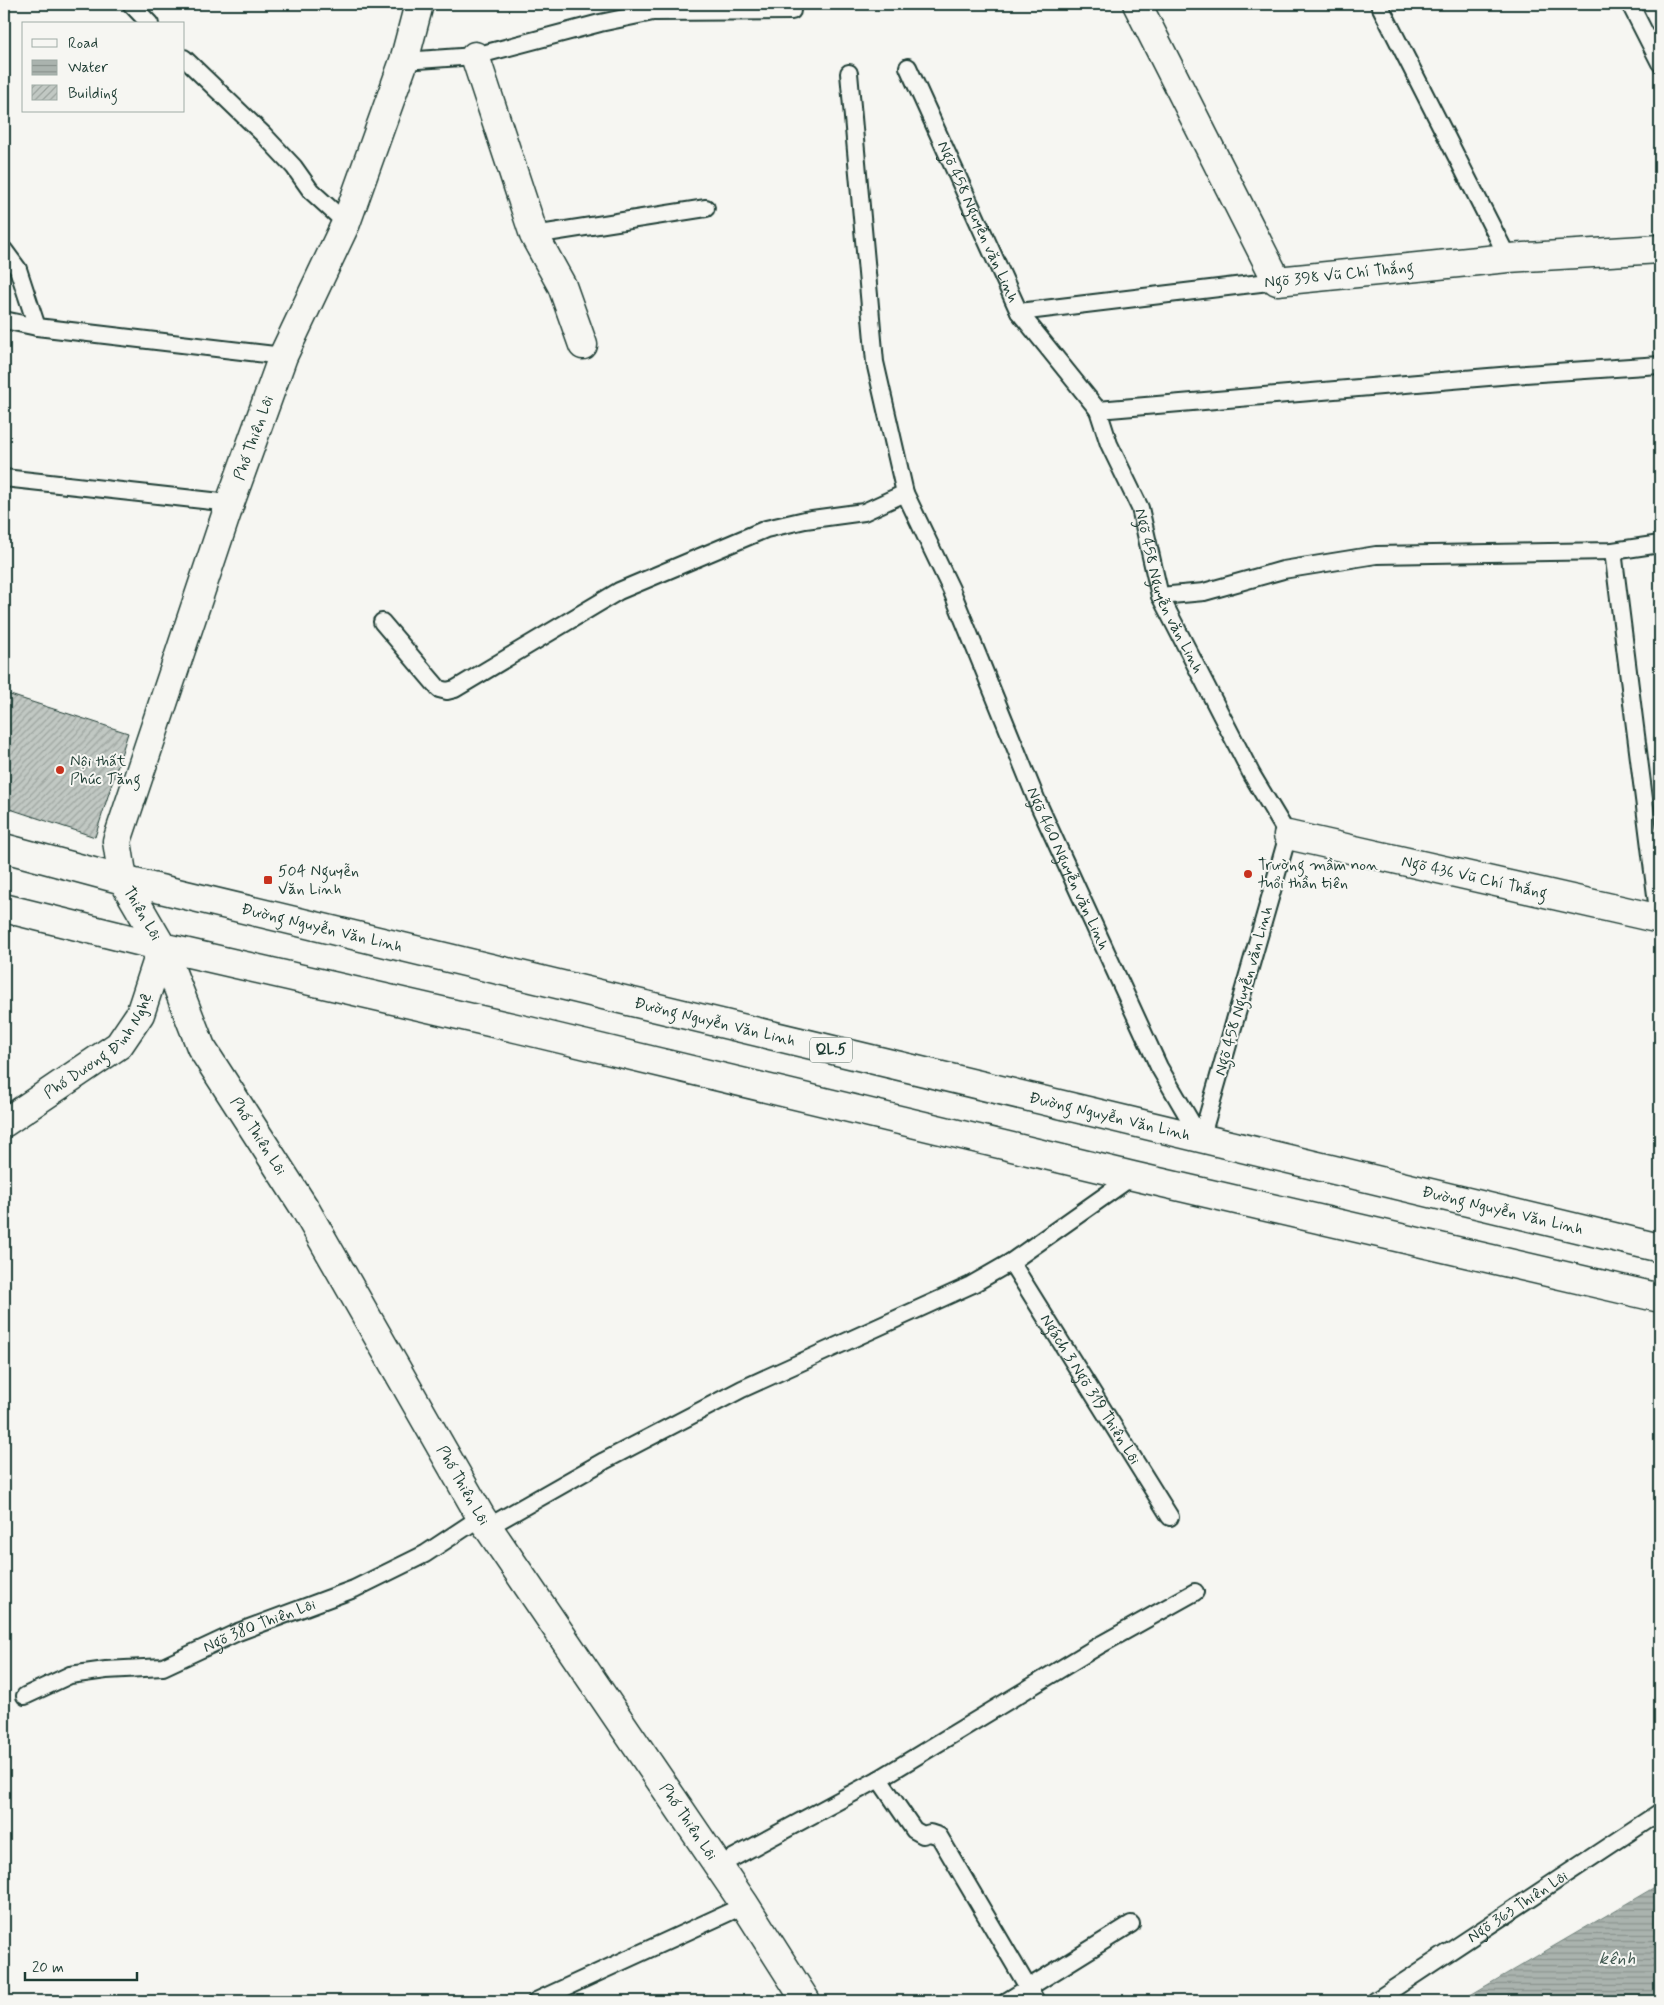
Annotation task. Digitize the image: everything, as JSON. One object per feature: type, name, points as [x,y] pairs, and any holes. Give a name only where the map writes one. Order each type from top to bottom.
[{"type":"main road","name":"Phố Thiên Lôi","points":[[123,880],[117,841],[230,503],[284,356],[346,223],[404,61],[419,4]]},
{"type":"main road","points":[[1137,4],[1277,281]]},
{"type":"main road","points":[[475,56],[534,235],[562,286],[582,345]]},
{"type":"main road","name":"Ngõ 398 Vũ Chí Thắng","points":[[1277,281],[1508,258],[1660,249]]},
{"type":"main road","name":"Ngõ 436 Vũ Chí Thắng","points":[[1288,835],[1660,919]]},
{"type":"main road","name":"Đường Nguyễn Văn Linh","points":[[4,848],[123,880],[1660,1248]]},
{"type":"main road","name":"Thiên Lôi","points":[[123,880],[162,947]]},
{"type":"main road","points":[[4,908],[162,947],[520,1028],[1133,1176],[1660,1298]]},
{"type":"main road","name":"Phố Thiên Lôi","points":[[162,947],[201,1047],[304,1207],[484,1522],[745,1906],[806,2001]]},
{"type":"main road","name":"Phố Dương Đình Nghệ","points":[[4,1123],[119,1045],[140,1014],[162,947]]},
{"type":"lane","points":[[131,4],[148,22]]},
{"type":"lane","points":[[1379,4],[1508,258]]},
{"type":"lane","points":[[1630,4],[1660,63]]},
{"type":"lane","points":[[404,61],[475,56],[600,23],[653,12],[792,11]]},
{"type":"lane","points":[[185,59],[264,135],[294,166],[311,191],[346,223]]},
{"type":"lane","name":"Ngõ 458 Nguyễn văn Linh","points":[[908,67],[1018,312],[1098,410],[1108,444],[1140,508],[1160,596],[1252,776],[1288,835],[1201,1139]]},
{"type":"lane","name":"Ngõ 460 Nguyễn văn Linh","points":[[849,73],[875,362],[905,493],[951,589],[1037,801],[1159,1068],[1201,1139]]},
{"type":"lane","points":[[534,235],[706,208]]},
{"type":"lane","points":[[4,250],[18,269],[37,327]]},
{"type":"lane","name":"Ngõ 398 Vũ Chí Thắng","points":[[1018,312],[1277,281]]},
{"type":"lane","points":[[4,320],[37,327],[284,356]]},
{"type":"lane","points":[[1098,410],[1512,374],[1660,365]]},
{"type":"lane","points":[[4,478],[230,503]]},
{"type":"lane","points":[[382,622],[439,689],[455,690],[620,591],[766,529],[805,520],[864,512],[905,493]]},
{"type":"lane","points":[[1160,596],[1204,592],[1283,570],[1376,555],[1613,551],[1660,544]]},
{"type":"lane","points":[[1613,551],[1660,919]]},
{"type":"lane","name":"Ngõ 380 Thiên Lôi","points":[[25,1696],[70,1674],[163,1667],[238,1632],[354,1588],[425,1554],[742,1390],[971,1285],[1011,1262],[1133,1176]]},
{"type":"lane","name":"Ngách 3 Ngõ 319 Thiên Lôi","points":[[1011,1262],[1170,1517]]},
{"type":"lane","points":[[718,1866],[879,1779],[1100,1645],[1195,1592]]},
{"type":"lane","points":[[879,1779],[914,1830],[923,1835],[930,1833],[939,1836],[1032,1995]]},
{"type":"lane","name":"Ngõ 363 Thiên Lôi","points":[[1375,2001],[1660,1812]]},
{"type":"lane","points":[[536,2001],[745,1906]]},
{"type":"lane","points":[[1007,2001],[1032,1995],[1131,1924]]},
{"type":"water","name":"kênh","points":[[1660,1884],[1660,1991],[1644,2001],[1460,2001]]},
{"type":"building","name":"Nội thất Phúc Tăng","points":[[4,693],[128,733],[95,837],[4,807]]},
{"type":"place","name":"Nội thất Phúc Tăng","points":[[60,770]]},
{"type":"place","name":"Trường mầm non tuổi thần tiên","points":[[1248,874]]},
{"type":"place","name":"504 Nguyễn Văn Linh","points":[[268,880]]}]
